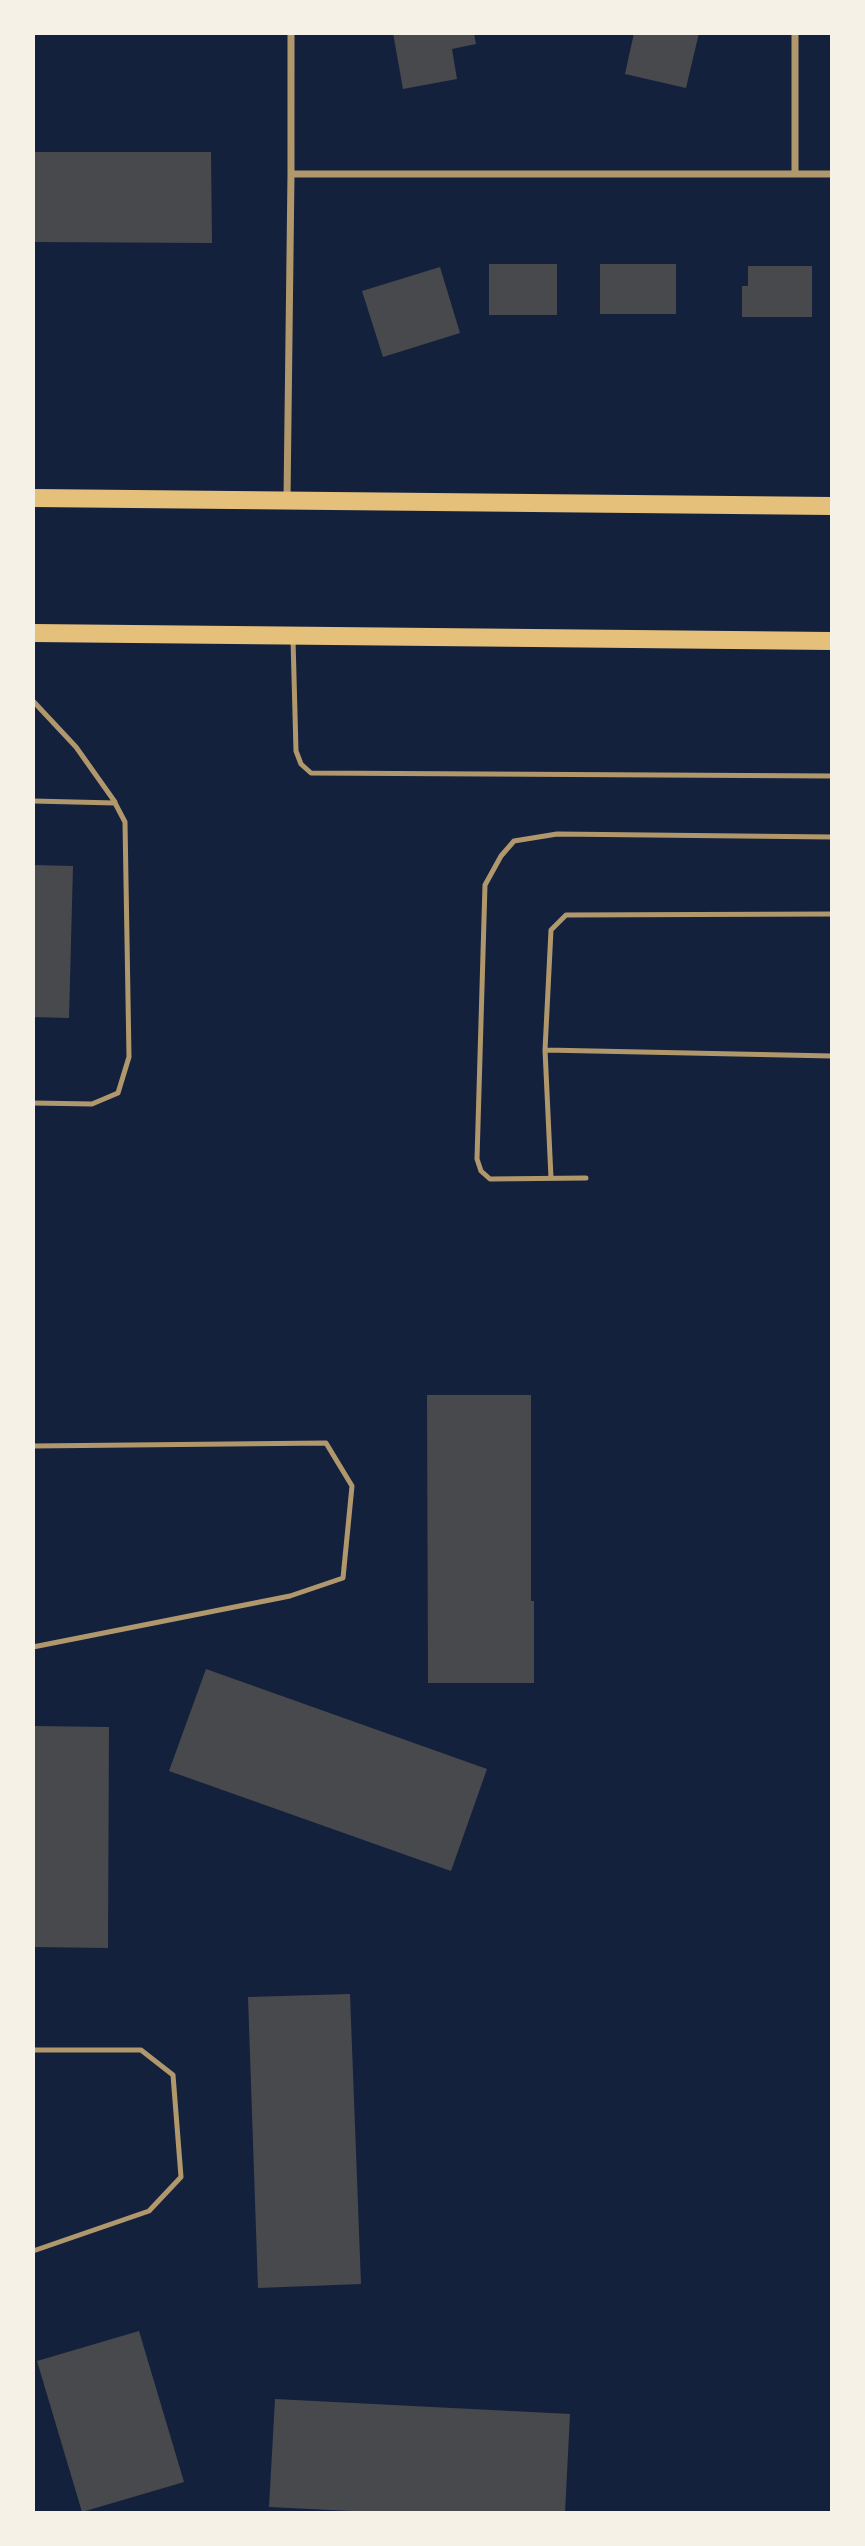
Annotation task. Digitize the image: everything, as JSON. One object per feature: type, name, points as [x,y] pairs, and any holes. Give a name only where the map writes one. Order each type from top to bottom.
[{"type":"main road","points":[[33,498],[832,506]]},
{"type":"main road","points":[[33,633],[832,641]]},
{"type":"street","points":[[286,499],[291,33]]},
{"type":"street","points":[[795,33],[795,173]]},
{"type":"street","points":[[291,174],[832,174]]},
{"type":"lane","points":[[293,636],[296,751],[301,764],[311,773],[832,776]]},
{"type":"lane","points":[[33,702],[76,747],[125,822],[129,1057],[118,1093],[92,1104],[33,1102]]},
{"type":"lane","points":[[33,800],[115,803]]},
{"type":"lane","points":[[586,1178],[490,1179],[481,1171],[477,1159],[485,886],[501,856],[514,841],[557,834],[832,837]]},
{"type":"lane","points":[[551,1178],[545,1051],[551,930],[566,915],[832,914]]},
{"type":"lane","points":[[545,1051],[832,1056]]},
{"type":"lane","points":[[33,1446],[326,1443],[352,1486],[343,1578],[290,1596],[33,1647]]},
{"type":"lane","points":[[33,2050],[141,2050],[173,2075],[181,2176],[149,2211],[33,2251]]},
{"type":"building","points":[[393,33],[474,33],[476,44],[452,49],[457,79],[403,89]]},
{"type":"building","points":[[634,33],[699,33],[686,88],[625,74]]},
{"type":"building","points":[[33,152],[211,152],[212,243],[33,242]]},
{"type":"building","points":[[489,264],[557,264],[557,315],[489,315]]},
{"type":"building","points":[[600,264],[676,264],[676,314],[600,314]]},
{"type":"building","points":[[748,266],[812,266],[812,317],[742,317],[742,286],[748,286]]},
{"type":"building","points":[[440,267],[460,333],[383,357],[362,291]]},
{"type":"building","points":[[33,865],[73,866],[69,1018],[33,1017]]},
{"type":"building","points":[[427,1395],[531,1395],[531,1601],[534,1601],[534,1683],[428,1683]]},
{"type":"building","points":[[206,1669],[487,1769],[451,1871],[169,1771]]},
{"type":"building","points":[[33,1726],[109,1727],[108,1948],[33,1947]]},
{"type":"building","points":[[350,1994],[361,2284],[258,2288],[248,1997]]},
{"type":"building","points":[[139,2331],[184,2482],[82,2512],[37,2361]]},
{"type":"building","points":[[275,2399],[570,2414],[565,2513],[392,2513],[269,2507]]}]
